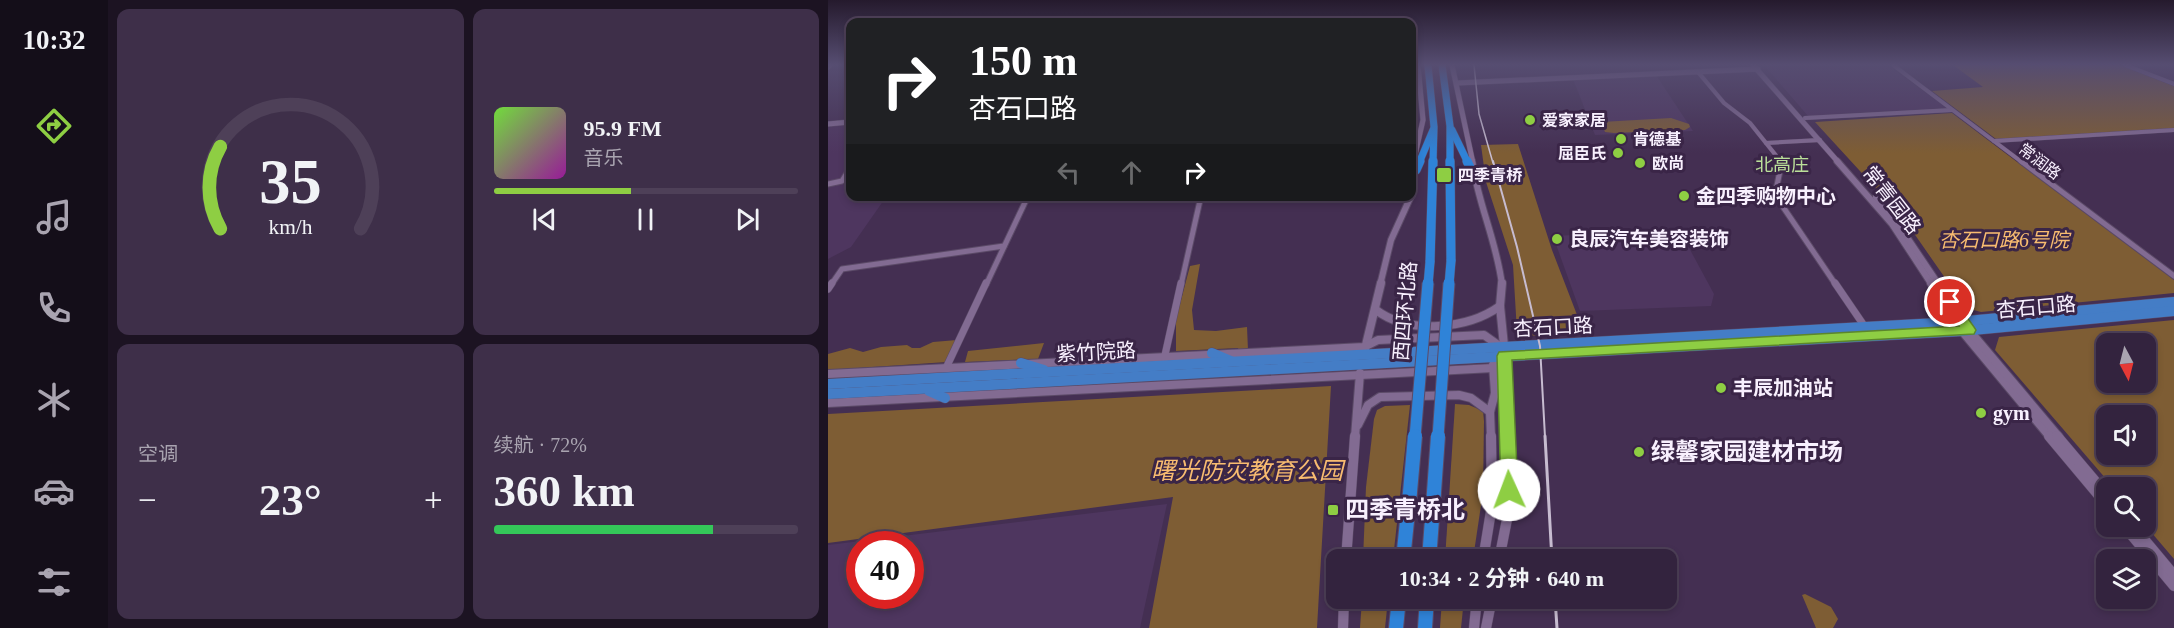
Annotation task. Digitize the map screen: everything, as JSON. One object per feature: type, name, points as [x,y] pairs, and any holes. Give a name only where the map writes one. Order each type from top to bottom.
[{"type":"highway","name":"西四环北路","points":[[1404,549],[1430,262],[1434,127],[1431,94]]},
{"type":"highway","name":"西四环北路","points":[[1431,549],[1450,261],[1450,126],[1446,94]]},
{"type":"highway","points":[[1450,126],[1474,176]]},
{"type":"highway","points":[[1416,170],[1434,127]]},
{"type":"highway","points":[[1396,628],[1398,609]]},
{"type":"highway","points":[[1425,628],[1426,609]]},
{"type":"main road","name":"杏石口路","points":[[1363,361],[1865,327],[1962,326],[2174,302]]},
{"type":"main road","name":"杏石口路","points":[[1363,361],[1492,357],[1503,352],[2117,318],[2174,311]]},
{"type":"main road","points":[[1212,353],[1233,362]]},
{"type":"main road","name":"紫竹院路","points":[[828,384],[1233,362],[1363,361]]},
{"type":"main road","name":"紫竹院路","points":[[828,394],[1363,361]]},
{"type":"main road","points":[[1022,363],[1049,372]]},
{"type":"main road","points":[[924,389],[945,398]]},
{"type":"street","name":"西四环北路","points":[[1416,150],[1423,120],[1421,94]]},
{"type":"street","points":[[1458,94],[1463,123],[1470,142],[1476,191],[1498,258],[1502,284],[1500,306],[1510,504],[1501,549]]},
{"type":"street","points":[[1717,94],[1750,123],[1782,162],[1774,195],[1865,327]]},
{"type":"street","name":"常青园路","points":[[1781,94],[1892,224],[1962,326],[2096,492]]},
{"type":"street","name":"常青园路","points":[[1783,94],[1896,221],[1962,326],[2096,482]]},
{"type":"street","name":"常润路","points":[[1932,94],[2174,276]]},
{"type":"street","points":[[1805,118],[1953,110]]},
{"type":"street","points":[[828,123],[846,121]]},
{"type":"street","points":[[1993,141],[2174,130]]},
{"type":"street","points":[[1416,138],[1420,139]]},
{"type":"street","points":[[1766,143],[1820,140]]},
{"type":"street","points":[[828,184],[842,181],[846,174]]},
{"type":"street","points":[[946,368],[1026,201]]},
{"type":"street","points":[[1166,355],[1200,201]]},
{"type":"street","name":"西四环北路","points":[[1347,549],[1363,361],[1391,240],[1409,201]]},
{"type":"street","points":[[828,289],[842,269],[1004,246]]},
{"type":"street","points":[[1376,310],[1389,320],[1435,324],[1473,321],[1483,318],[1500,306]]},
{"type":"street","points":[[1363,361],[1378,340],[1484,335],[1503,352]]},
{"type":"street","points":[[1493,368],[1503,352]]},
{"type":"street","name":"紫竹院路","points":[[828,374],[1212,353],[1363,361]]},
{"type":"street","points":[[1492,357],[1495,393],[1505,423]]},
{"type":"street","points":[[1363,361],[1493,368]]},
{"type":"street","name":"紫竹院路","points":[[828,404],[945,398],[1363,361]]},
{"type":"street","points":[[1485,549],[1492,505],[1490,412],[1495,393]]},
{"type":"street","points":[[1357,427],[1368,405],[1380,397],[1459,395],[1471,398],[1490,412]]},
{"type":"street","points":[[2133,537],[2174,586]]},
{"type":"street","points":[[2142,537],[2174,575]]},
{"type":"street","points":[[1343,628],[1344,609]]},
{"type":"street","points":[[1474,628],[1476,609]]},
{"type":"street","points":[[1486,628],[1490,609]]},
{"type":"shaded area","points":[[1579,94],[1669,94],[1693,131],[1595,135]]},
{"type":"shaded area","points":[[1789,94],[1928,94],[1947,108],[1808,116]]},
{"type":"shaded area","points":[[846,124],[846,201],[883,201],[851,247],[828,259],[828,126]]},
{"type":"shaded area","points":[[1614,233],[1617,237],[1681,233],[1714,294],[1711,306],[1580,311],[1553,236]]},
{"type":"shaded area","points":[[1167,504],[1140,628],[828,628],[828,545],[846,543],[846,609],[924,609],[924,533]]},
{"type":"green space","points":[[1936,94],[2174,94],[2174,129],[1996,139]]},
{"type":"green space","name":"杏石口路6号院","points":[[1952,113],[2174,280],[2174,293],[1981,312],[1966,308],[1904,219],[1815,122]]},
{"type":"green space","points":[[1671,118],[1689,124],[1690,127],[1685,130],[1614,133],[1605,132],[1601,122]]},
{"type":"green space","points":[[1518,144],[1552,250],[1584,333],[1525,336],[1517,332],[1513,265],[1486,182],[1481,145]]},
{"type":"green space","points":[[1200,264],[1192,310],[1194,330],[1216,331],[1247,327],[1248,350],[1239,351],[1238,348],[1176,351],[1176,319],[1190,266]]},
{"type":"green space","points":[[2174,320],[2174,559],[2155,537],[2156,477],[2104,477],[1995,350],[1999,337]]},
{"type":"green space","points":[[957,340],[947,362],[828,370],[828,354],[850,348],[863,352],[881,347],[907,345],[920,348],[933,342]]},
{"type":"green space","points":[[1044,343],[1038,359],[965,362],[968,351]]},
{"type":"green space","name":"曙光防灾教育公园","points":[[1331,386],[1317,628],[1149,628],[1173,497],[918,531],[846,531],[846,541],[828,543],[828,414]]},
{"type":"green space","points":[[1455,404],[1469,405],[1483,411],[1484,421],[1483,492],[1474,549],[1446,549]]},
{"type":"green space","points":[[1410,405],[1394,549],[1363,549],[1366,487],[1374,419],[1377,410],[1385,406]]},
{"type":"green space","points":[[1805,594],[1831,607],[1838,619],[1833,628],[1816,628],[1802,595]]},
{"type":"green space","points":[[1361,609],[1387,609],[1385,628],[1360,628]]},
{"type":"green space","points":[[1441,609],[1463,609],[1461,628],[1440,628]]},
{"type":"railway","points":[[1477,94],[1479,114],[1493,163]]},
{"type":"railway","points":[[1493,161],[1517,247],[1540,346],[1545,437]]},
{"type":"railway","points":[[1545,436],[1551,549]]},
{"type":"railway","points":[[1556,609],[1557,628]]},
{"type":"place","name":"爱家家居","points":[[1530,120]]},
{"type":"place","name":"肯德基","points":[[1621,139]]},
{"type":"place","name":"屈臣氏","points":[[1618,153]]},
{"type":"place","name":"欧尚","points":[[1640,163]]},
{"type":"place","name":"四季青桥","points":[[1444,175]]},
{"type":"place","name":"金四季购物中心","points":[[1684,196]]},
{"type":"place","name":"良辰汽车美容装饰","points":[[1557,239]]},
{"type":"place","name":"丰辰加油站","points":[[1721,388]]},
{"type":"place","name":"gym","points":[[1981,413]]},
{"type":"place","name":"绿馨家园建材市场","points":[[1639,452]]},
{"type":"place","name":"四季青桥北","points":[[1333,510]]},
{"type":"district","name":"北高庄","points":[[1782,165]]},
{"type":"route","points":[[1509,490],[1504,356],[1969,330],[1950,302]]}]
